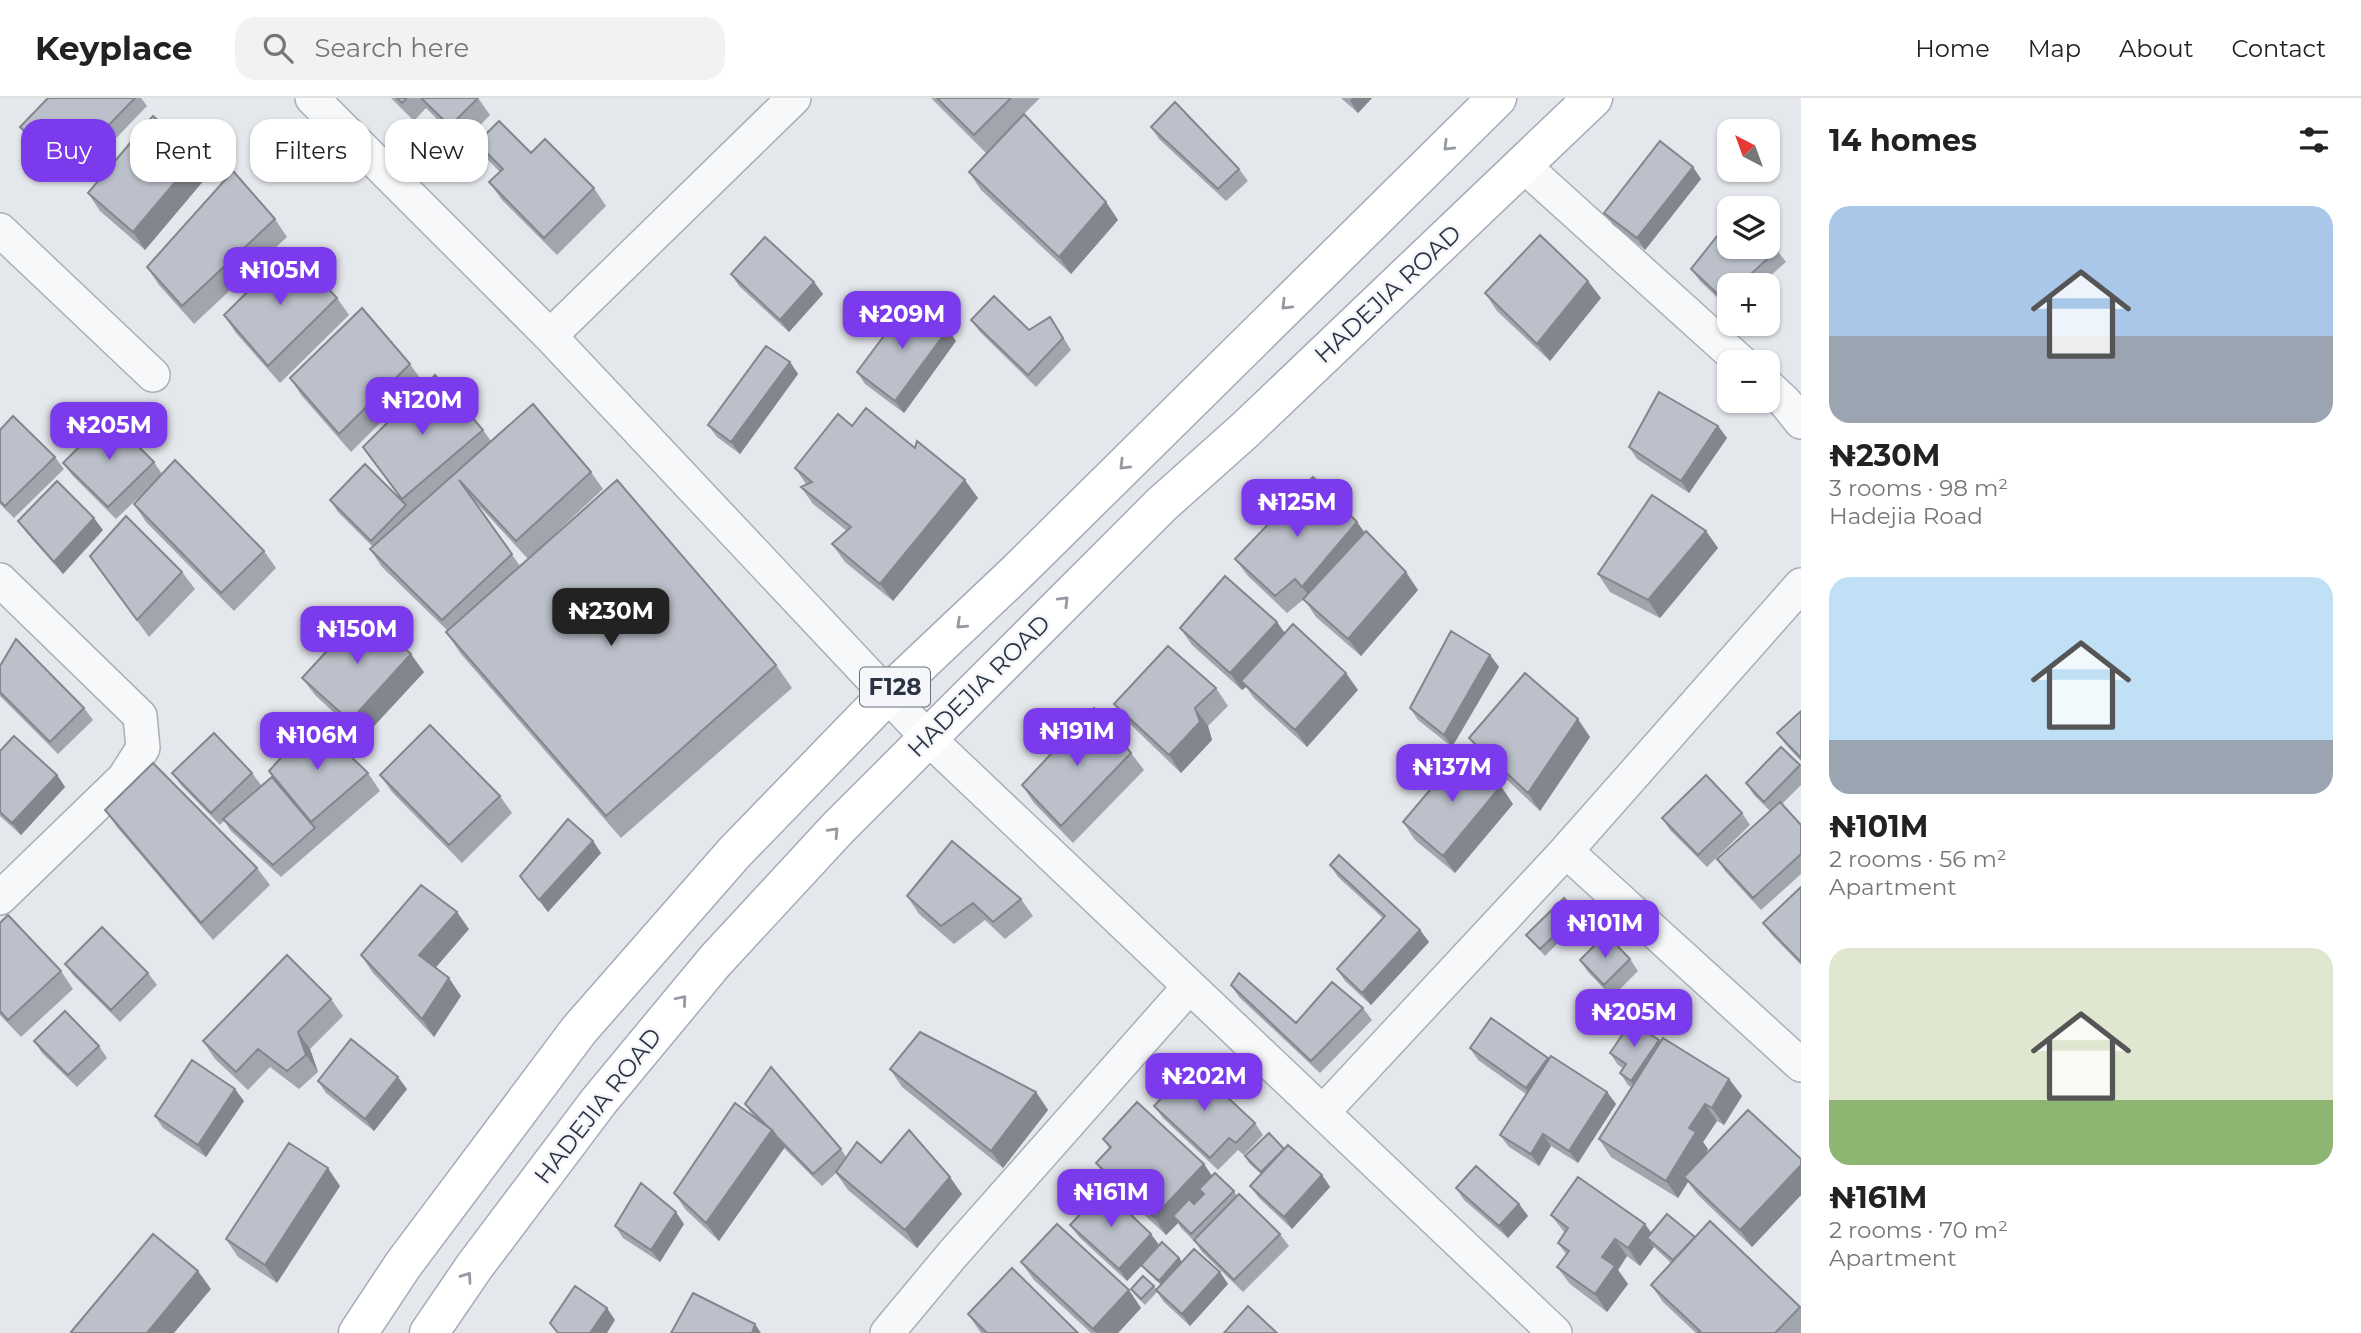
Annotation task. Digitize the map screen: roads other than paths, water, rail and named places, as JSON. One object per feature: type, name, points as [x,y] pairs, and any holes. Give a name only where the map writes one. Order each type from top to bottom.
[{"type":"main road","name":"F128","points":[[358,1333],[402,1265],[579,1030],[734,853],[887,695],[1016,573],[1497,98]]},
{"type":"main road","name":"HADEJIA ROAD","points":[[434,1331],[474,1267],[599,1101],[715,961],[838,828],[1161,505],[1255,420],[1593,98]]},
{"type":"street","points":[[312,98],[550,336],[928,738],[1323,1112],[1542,1329]]},
{"type":"street","points":[[550,336],[794,98]]},
{"type":"street","points":[[1524,166],[1728,350]]},
{"type":"street","points":[[0,230],[153,375]]},
{"type":"street","points":[[1780,397],[1801,422]]},
{"type":"street","points":[[0,580],[141,716],[143,748],[124,778],[0,898]]},
{"type":"street","points":[[1323,1112],[1566,851],[1801,585]]},
{"type":"street","points":[[1566,851],[1801,1065]]},
{"type":"street","points":[[887,1333],[952,1255],[1189,987]]}]
